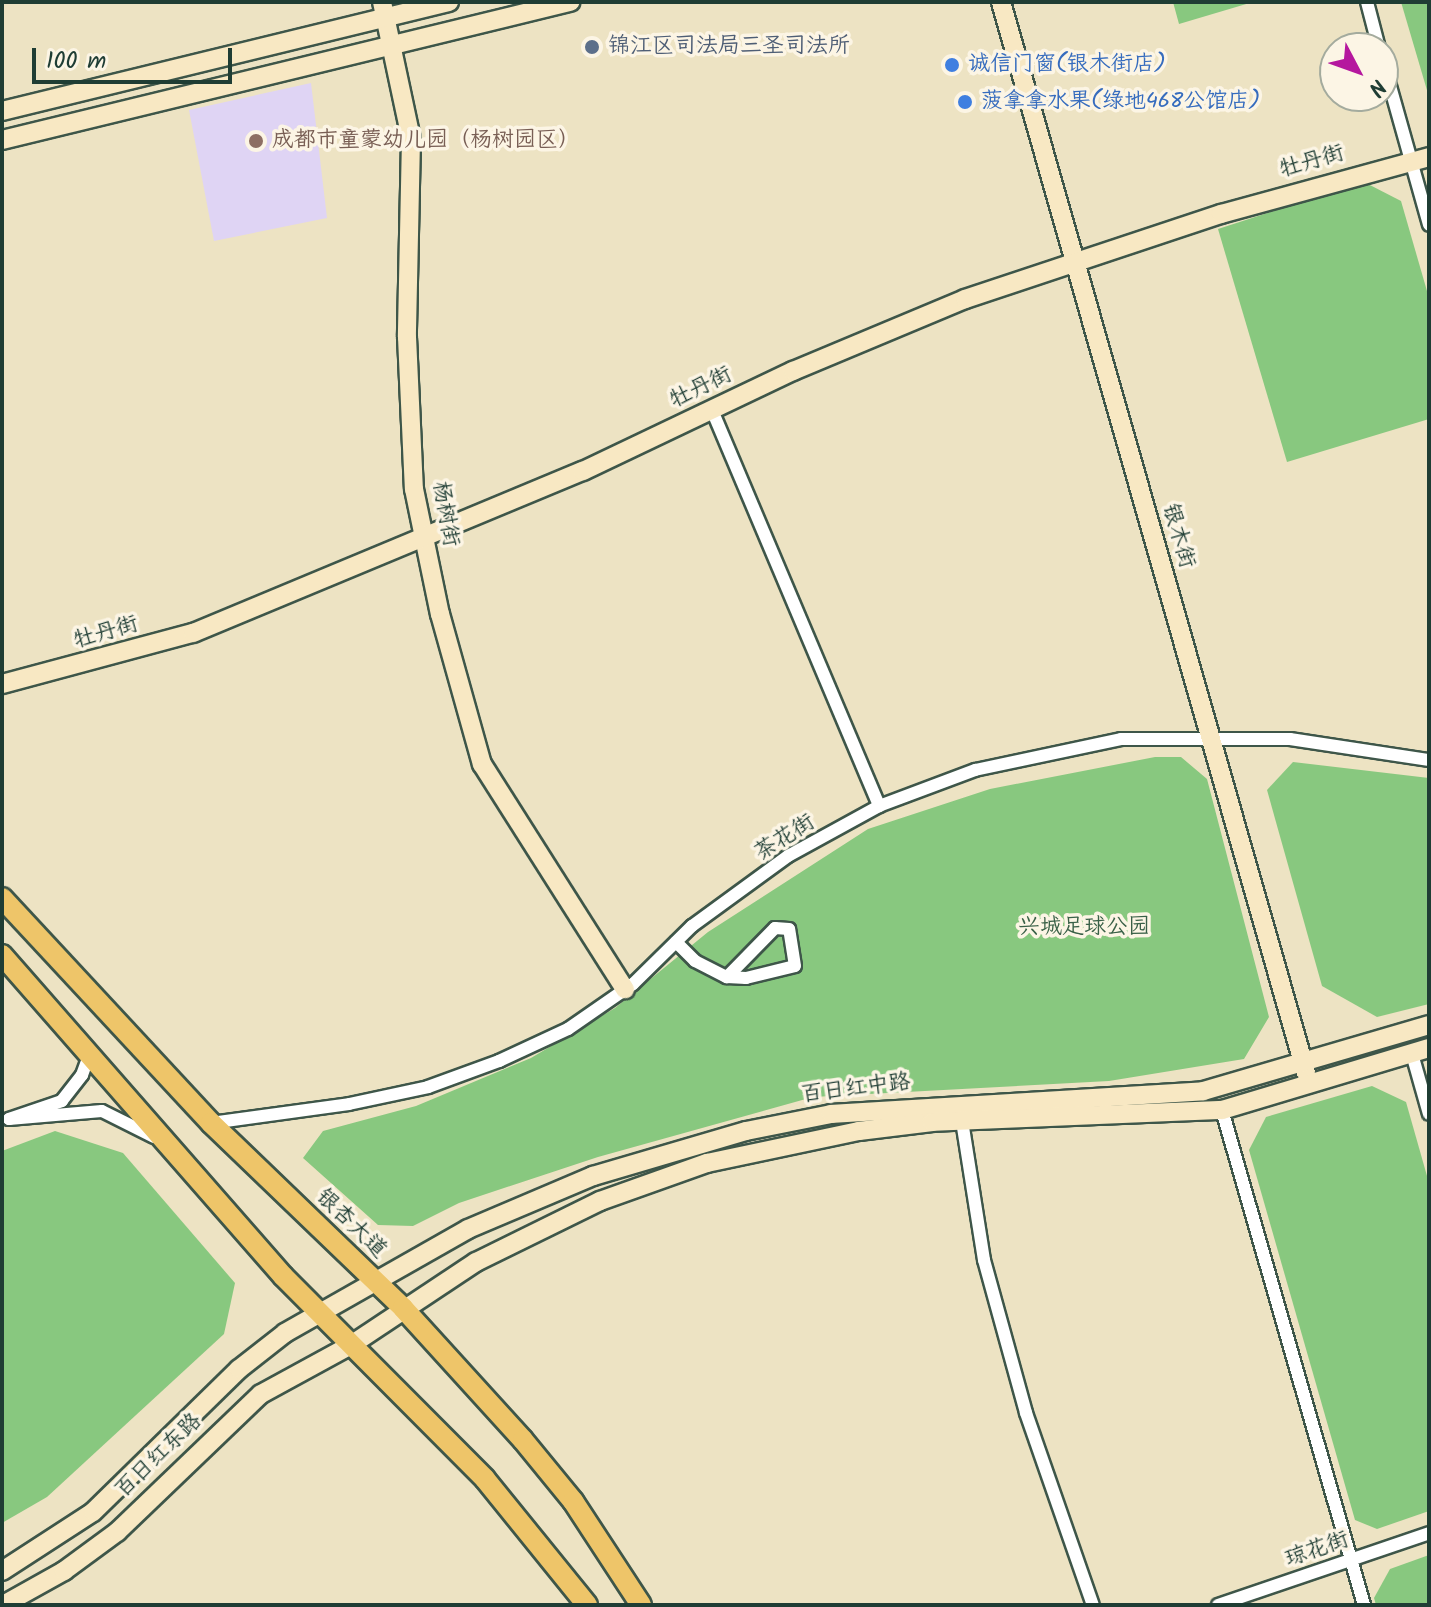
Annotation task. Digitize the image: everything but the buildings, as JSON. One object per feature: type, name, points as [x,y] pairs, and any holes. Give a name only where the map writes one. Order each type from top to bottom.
[{"type":"main road","name":"银杏大道","points":[[2,898],[211,1123],[403,1308],[573,1501],[641,1605]]},
{"type":"main road","points":[[2,955],[90,1053],[158,1139],[320,1313],[485,1479],[587,1605]]},
{"type":"street","points":[[2,111],[384,10],[449,2]]},
{"type":"street","points":[[2,140],[570,2]]},
{"type":"street","name":"银木街","points":[[1001,2],[1306,1074]]},
{"type":"street","points":[[1367,2],[1375,32]]},
{"type":"street","name":"杨树街","points":[[384,10],[411,139],[407,337],[414,489],[424,537],[482,764],[625,989]]},
{"type":"street","points":[[1397,112],[1429,225]]},
{"type":"street","name":"牡丹街","points":[[2,684],[193,633],[424,537],[965,299],[1235,210],[1429,157]]},
{"type":"street","points":[[712,410],[879,806]]},
{"type":"street","name":"茶花街","points":[[211,1123],[349,1104],[428,1087],[568,1029],[625,989],[676,942],[788,856],[879,806],[975,770],[1121,739],[1290,739],[1429,760]]},
{"type":"street","points":[[676,942],[695,961],[727,977],[761,975],[795,966],[789,929],[775,928],[727,977]]},
{"type":"street","points":[[749,957],[750,968],[761,975]]},
{"type":"street","name":"百日红中路","points":[[351,1345],[476,1262],[600,1201],[707,1163],[859,1131],[962,1121],[1222,1110],[1429,1025]]},
{"type":"street","points":[[1420,1051],[1429,1114]]},
{"type":"street","name":"百日红中路","points":[[320,1313],[468,1229],[593,1176],[746,1131],[904,1106],[1203,1091],[1420,1051]]},
{"type":"street","points":[[5,1119],[62,1101],[82,1075],[90,1053]]},
{"type":"street","points":[[1222,1110],[1364,1605]]},
{"type":"street","points":[[5,1119],[102,1111],[158,1139]]},
{"type":"street","points":[[962,1121],[993,1291],[1026,1413],[1093,1605]]},
{"type":"street","name":"百日红东路","points":[[2,1571],[93,1512],[239,1369],[320,1313]]},
{"type":"street","name":"百日红东路","points":[[3,1605],[64,1571],[117,1532],[261,1394],[351,1345]]},
{"type":"street","name":"琼花街","points":[[1218,1605],[1429,1533]]},
{"type":"shaded area","name":"成都市童蒙幼儿园（杨树园区）","points":[[311,83],[327,218],[214,241],[189,110]]},
{"type":"green space","points":[[1173,2],[1253,2],[1179,24]]},
{"type":"green space","points":[[1401,2],[1429,2],[1429,97]]},
{"type":"green space","points":[[1364,182],[1401,201],[1429,298],[1429,419],[1287,462],[1218,229]]},
{"type":"green space","name":"兴城足球公园","points":[[1155,757],[1181,757],[1207,779],[1269,1017],[1244,1059],[1109,1081],[813,1097],[598,1157],[459,1203],[413,1226],[378,1225],[303,1158],[323,1131],[416,1106],[531,1058],[615,1008],[708,932],[868,829],[990,789]]},
{"type":"green space","points":[[1293,762],[1429,778],[1429,1004],[1377,1017],[1322,986],[1267,790]]},
{"type":"green space","points":[[1372,1086],[1406,1102],[1429,1183],[1429,1511],[1377,1529],[1355,1520],[1249,1150],[1266,1117]]},
{"type":"green space","points":[[55,1131],[123,1153],[235,1283],[224,1334],[47,1497],[2,1523],[2,1151]]},
{"type":"green space","points":[[1429,1555],[1429,1605],[1376,1605],[1374,1598],[1390,1569]]},
{"type":"place","name":"锦江区司法局三圣司法所","points":[[592,47]]},
{"type":"place","name":"诚信门窗(银木街店)","points":[[952,65]]},
{"type":"place","name":"菠拿拿水果(绿地468公馆店)","points":[[965,102]]},
{"type":"place","name":"成都市童蒙幼儿园（杨树园区）","points":[[256,141]]}]
